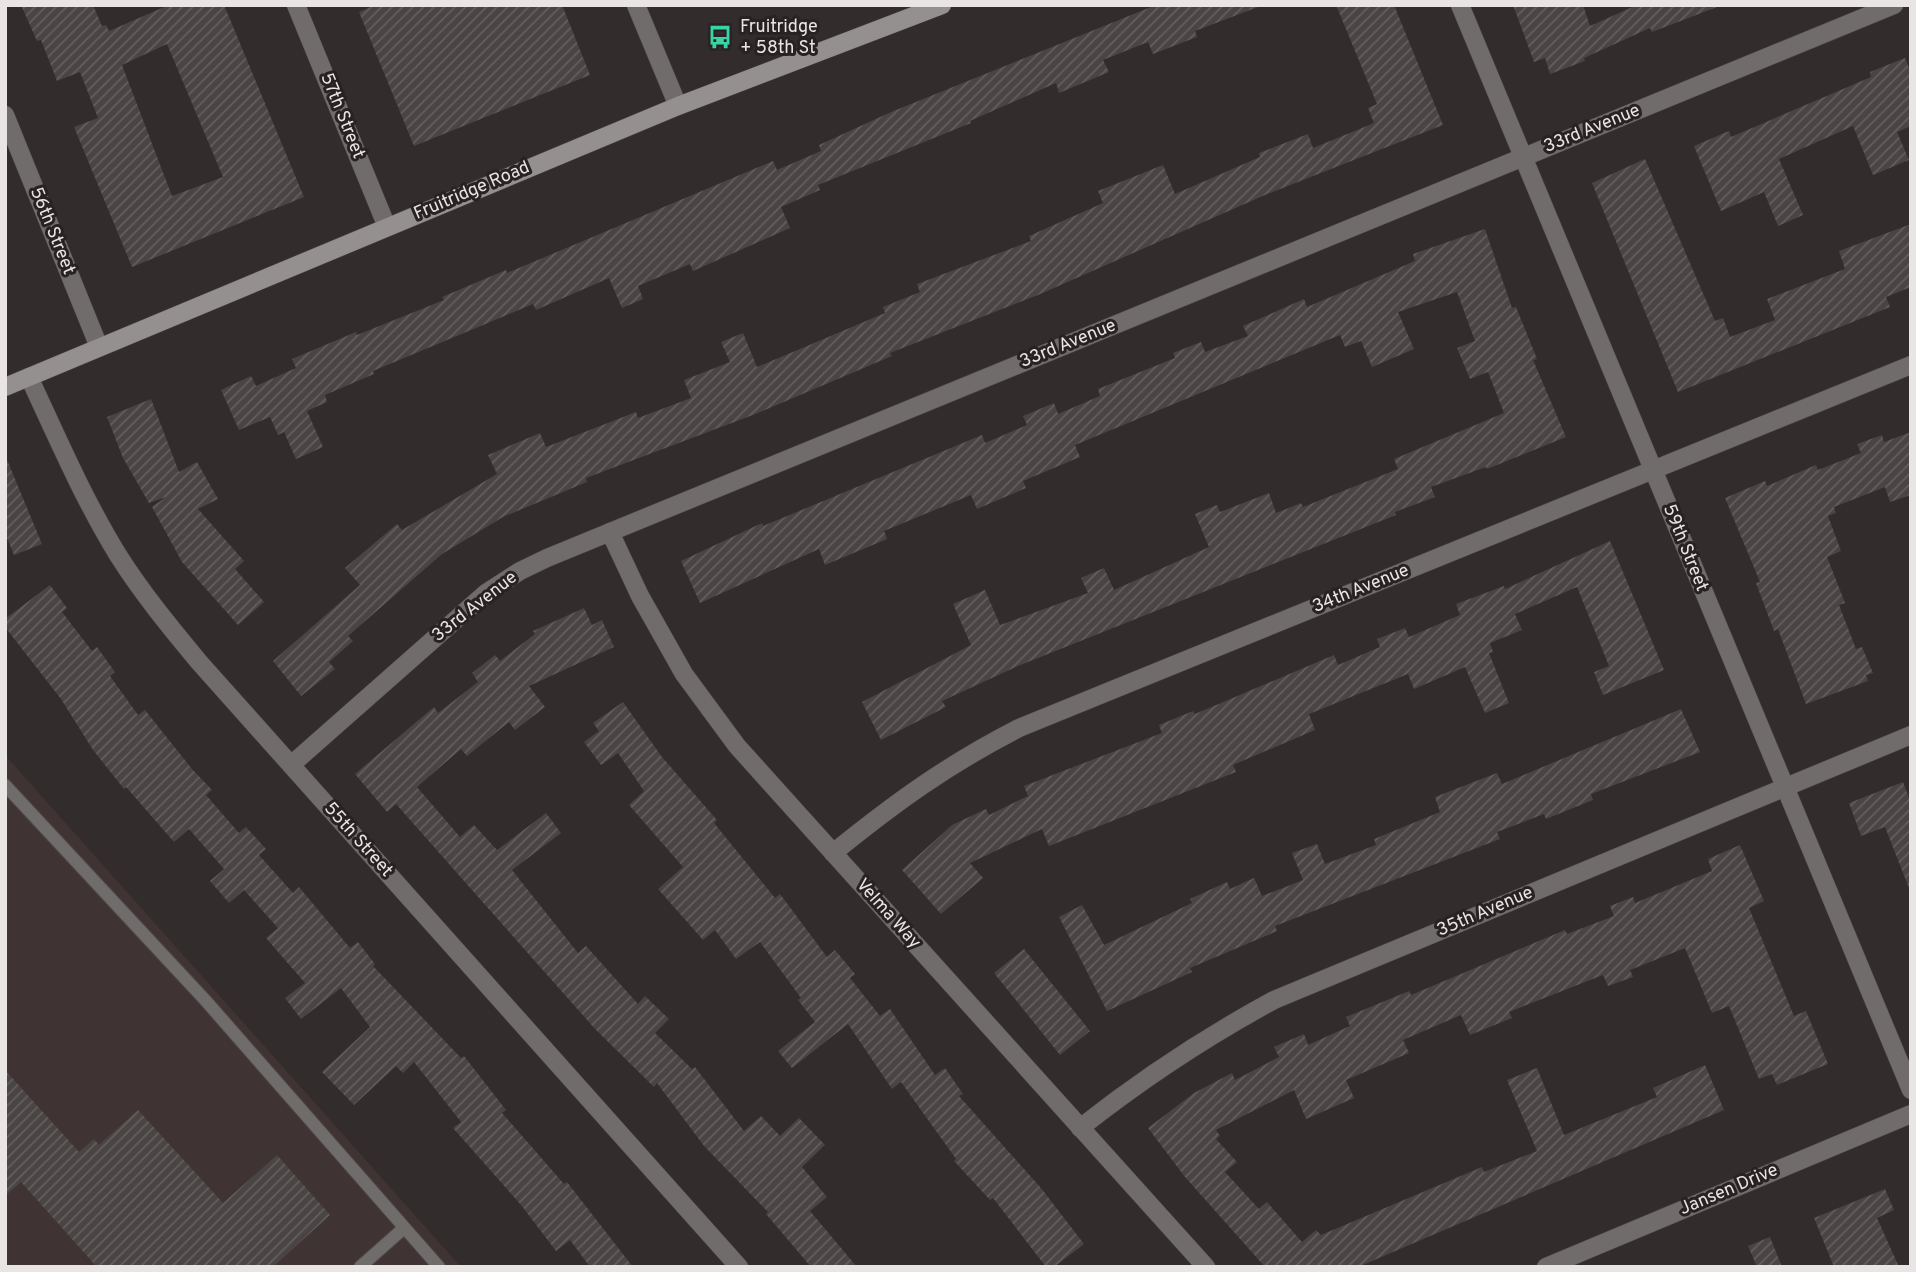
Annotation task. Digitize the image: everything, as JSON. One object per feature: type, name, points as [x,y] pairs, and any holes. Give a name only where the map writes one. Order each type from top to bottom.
[{"type":"main road","name":"Fruitridge Road","points":[[5,387],[678,106],[942,5]]},
{"type":"street","name":"57th Street","points":[[296,5],[387,226]]},
{"type":"street","points":[[636,5],[678,106]]},
{"type":"street","name":"59th Street","points":[[1460,5],[1911,1090]]},
{"type":"street","name":"33rd Avenue","points":[[291,765],[486,593],[520,571],[1894,5]]},
{"type":"street","name":"56th Street","points":[[5,115],[99,346]]},
{"type":"street","name":"34th Avenue","points":[[833,853],[902,797],[965,756],[1019,728],[1911,365]]},
{"type":"street","name":"55th Street","points":[[29,377],[77,480],[117,553],[148,599],[291,765],[739,1267]]},
{"type":"street","name":"Velma Way","points":[[610,532],[640,596],[684,674],[737,746],[1206,1267]]},
{"type":"street","name":"35th Avenue","points":[[1080,1128],[1142,1079],[1202,1039],[1274,1000],[1911,735]]},
{"type":"street","name":"Jansen Drive","points":[[1546,1267],[1911,1114]]},
{"type":"lane","points":[[6,786],[206,1001],[439,1267]]},
{"type":"lane","points":[[360,1267],[404,1228]]},
{"type":"shaded area","points":[[5,755],[225,1002],[461,1267],[5,1267]]},
{"type":"building","points":[[21,5],[93,5],[102,26],[106,25],[109,31],[169,5],[224,5],[304,197],[132,267],[74,127],[98,118],[80,72],[57,81],[41,40],[37,41]],"holes":[[[167,44],[223,177],[172,196],[122,65]]]},
{"type":"building","points":[[375,5],[562,5],[590,75],[414,146],[359,12]]},
{"type":"building","points":[[1156,5],[1258,7],[1195,31],[1197,37],[1153,54],[1148,42],[1103,60],[1109,72],[1059,93],[1056,83],[970,121],[971,123],[818,185],[820,190],[781,207],[790,228],[693,271],[690,264],[638,286],[643,299],[622,308],[609,278],[536,310],[533,304],[373,371],[374,374],[325,395],[327,402],[307,411],[323,447],[296,459],[284,432],[278,435],[270,417],[239,430],[221,390],[251,376],[256,386],[296,368],[292,359],[444,300],[442,297],[506,270],[507,273],[773,161],[777,170],[821,151],[819,145],[891,112]]},
{"type":"building","points":[[1336,5],[1394,5],[1443,125],[1265,195],[1038,295],[890,353],[892,356],[753,415],[586,478],[587,482],[503,517],[442,554],[348,636],[353,641],[329,662],[335,669],[301,696],[273,661],[360,585],[345,568],[397,524],[402,530],[497,474],[488,455],[540,433],[546,447],[636,412],[638,418],[691,398],[684,380],[730,362],[721,342],[743,333],[757,367],[885,313],[883,307],[920,292],[917,284],[1031,241],[1029,236],[1103,203],[1098,191],[1163,165],[1175,194],[1260,157],[1259,153],[1308,134],[1313,148],[1374,123],[1368,108],[1377,104]]},
{"type":"building","points":[[1513,5],[1583,5],[1590,26],[1637,5],[1717,7],[1652,32],[1650,28],[1584,58],[1585,61],[1550,74],[1545,58],[1534,62]]},
{"type":"building","points":[[1905,58],[1911,73],[1911,126],[1897,132],[1909,160],[1873,175],[1853,126],[1779,159],[1803,215],[1778,226],[1764,192],[1721,211],[1694,146],[1729,131],[1731,137],[1871,77],[1870,72]]},
{"type":"building","points":[[1645,159],[1715,321],[1723,318],[1730,337],[1775,320],[1767,299],[1845,269],[1839,251],[1911,224],[1911,287],[1886,297],[1890,307],[1678,392],[1592,183]]},
{"type":"building","points":[[1485,229],[1512,308],[1516,307],[1537,359],[1533,360],[1566,437],[1487,469],[1486,467],[1431,487],[1435,497],[1395,512],[1396,515],[1018,666],[942,701],[946,707],[881,740],[862,702],[971,645],[953,604],[985,590],[1000,625],[1088,593],[1081,578],[1104,568],[1114,590],[1209,547],[1195,514],[1217,505],[1220,512],[1269,493],[1276,513],[1301,503],[1303,507],[1398,469],[1394,459],[1504,413],[1488,372],[1470,379],[1457,348],[1475,341],[1457,292],[1398,312],[1414,349],[1372,367],[1361,341],[1345,347],[1340,335],[1075,445],[1080,457],[1023,481],[1026,488],[977,509],[971,495],[884,531],[887,539],[825,565],[819,549],[700,603],[681,561],[762,523],[763,526],[982,435],[985,443],[1027,425],[1023,416],[1054,403],[1058,414],[1100,396],[1098,389],[1175,358],[1173,353],[1201,342],[1205,352],[1248,336],[1243,326],[1304,299],[1307,307],[1415,261],[1413,254]]},
{"type":"building","points":[[151,399],[179,472],[197,462],[218,499],[198,509],[244,561],[235,569],[264,602],[238,625],[182,562],[152,507],[166,497],[149,503],[123,458],[107,417]]},
{"type":"building","points":[[1911,432],[1911,495],[1890,502],[1885,487],[1834,507],[1836,513],[1828,516],[1841,551],[1827,557],[1845,603],[1839,605],[1856,649],[1862,647],[1873,673],[1866,675],[1868,681],[1806,704],[1778,629],[1774,631],[1756,583],[1760,582],[1725,498],[1765,481],[1767,486],[1816,465],[1818,470],[1861,453],[1857,444],[1882,435],[1884,442]]},
{"type":"building","points":[[5,455],[42,544],[14,555],[5,533]]},
{"type":"building","points":[[1610,541],[1664,670],[1603,695],[1594,672],[1609,666],[1577,587],[1515,614],[1522,630],[1490,643],[1493,652],[1489,653],[1509,703],[1485,713],[1465,667],[1414,689],[1408,674],[1309,714],[1315,730],[1233,765],[1236,772],[1049,846],[1042,829],[970,863],[983,878],[941,914],[902,870],[952,825],[986,809],[989,815],[1028,796],[1024,786],[1162,733],[1159,725],[1193,711],[1195,714],[1334,655],[1338,665],[1380,647],[1377,639],[1405,628],[1409,637],[1460,615],[1456,604],[1504,586],[1505,589]]},
{"type":"building","points":[[50,585],[67,608],[62,612],[92,651],[97,647],[115,672],[110,676],[138,715],[145,710],[212,790],[206,795],[239,833],[246,827],[266,849],[259,855],[293,893],[299,887],[350,948],[358,942],[375,964],[373,966],[461,1058],[464,1056],[506,1110],[502,1113],[564,1184],[567,1182],[633,1267],[590,1267],[570,1240],[556,1251],[521,1205],[453,1128],[461,1122],[414,1062],[403,1073],[396,1066],[354,1105],[322,1072],[370,1027],[341,988],[301,1019],[285,998],[305,983],[266,938],[278,928],[244,890],[229,903],[210,881],[224,869],[189,829],[174,842],[126,787],[124,789],[93,750],[61,699],[5,627],[5,619]]},
{"type":"building","points":[[584,608],[592,625],[602,620],[614,647],[529,686],[545,707],[515,730],[509,722],[467,756],[461,749],[417,787],[460,837],[474,825],[497,850],[546,813],[561,833],[512,870],[578,953],[586,946],[638,1004],[645,996],[669,1019],[655,1033],[692,1069],[695,1067],[744,1131],[761,1116],[780,1136],[799,1118],[825,1145],[802,1167],[827,1197],[810,1211],[857,1267],[811,1267],[766,1214],[768,1212],[704,1146],[657,1083],[654,1087],[595,1029],[396,804],[387,812],[355,774],[434,707],[438,713],[478,682],[472,673],[495,655],[500,661],[535,634],[533,631]]},
{"type":"building","points":[[623,702],[662,757],[717,820],[714,823],[775,898],[780,894],[827,957],[835,950],[855,974],[850,978],[880,1016],[890,1009],[935,1075],[945,1068],[963,1094],[959,1096],[1041,1188],[1084,1244],[1054,1267],[1046,1267],[993,1198],[990,1200],[954,1161],[956,1159],[901,1082],[892,1089],[848,1024],[792,1068],[778,1051],[815,1022],[798,1000],[801,998],[760,942],[736,959],[715,930],[703,940],[658,889],[683,867],[629,805],[644,791],[618,753],[601,765],[584,742],[599,731],[593,723]]},
{"type":"building","points":[[1681,709],[1700,752],[1591,794],[1593,800],[1546,819],[1544,814],[1497,832],[1500,839],[1275,926],[1277,931],[1190,968],[1192,972],[1107,1011],[1059,917],[1082,905],[1104,945],[1192,903],[1190,899],[1227,882],[1230,889],[1254,878],[1262,896],[1303,880],[1292,853],[1317,844],[1325,864],[1376,845],[1374,839],[1440,812],[1435,797],[1497,773],[1502,784]]},
{"type":"building","points":[[1903,782],[1911,803],[1909,888],[1885,827],[1861,836],[1849,803]]},
{"type":"building","points":[[1740,845],[1764,901],[1749,908],[1794,1016],[1806,1011],[1828,1064],[1777,1085],[1772,1074],[1759,1079],[1729,1006],[1712,1013],[1685,948],[1630,970],[1633,977],[1608,986],[1603,975],[1509,1012],[1512,1018],[1470,1035],[1461,1015],[1403,1040],[1409,1053],[1346,1080],[1354,1098],[1306,1119],[1294,1090],[1216,1130],[1220,1136],[1216,1139],[1237,1162],[1225,1172],[1259,1209],[1267,1202],[1302,1242],[1316,1230],[1321,1235],[1482,1167],[1484,1172],[1537,1151],[1507,1080],[1537,1068],[1564,1135],[1657,1097],[1653,1088],[1705,1065],[1724,1110],[1358,1267],[1265,1267],[1185,1177],[1148,1128],[1194,1093],[1232,1073],[1235,1080],[1279,1057],[1274,1047],[1304,1034],[1308,1045],[1350,1026],[1346,1017],[1409,991],[1411,995],[1565,930],[1567,934],[1614,916],[1610,906],[1633,897],[1635,903],[1712,871],[1708,859]]},
{"type":"building","points":[[1024,949],[1090,1031],[1060,1055],[994,973]]},
{"type":"building","points":[[5,1070],[79,1152],[94,1139],[99,1145],[138,1110],[223,1203],[277,1155],[330,1215],[273,1267],[97,1267],[21,1182],[5,1196]]},
{"type":"building","points":[[1885,1189],[1894,1210],[1877,1218],[1899,1267],[1834,1267],[1814,1218]]},
{"type":"building","points":[[1770,1237],[1782,1267],[1757,1267],[1748,1246]]},
{"type":"place","name":"Fruitridge + 58th St","points":[[720,37]]}]
